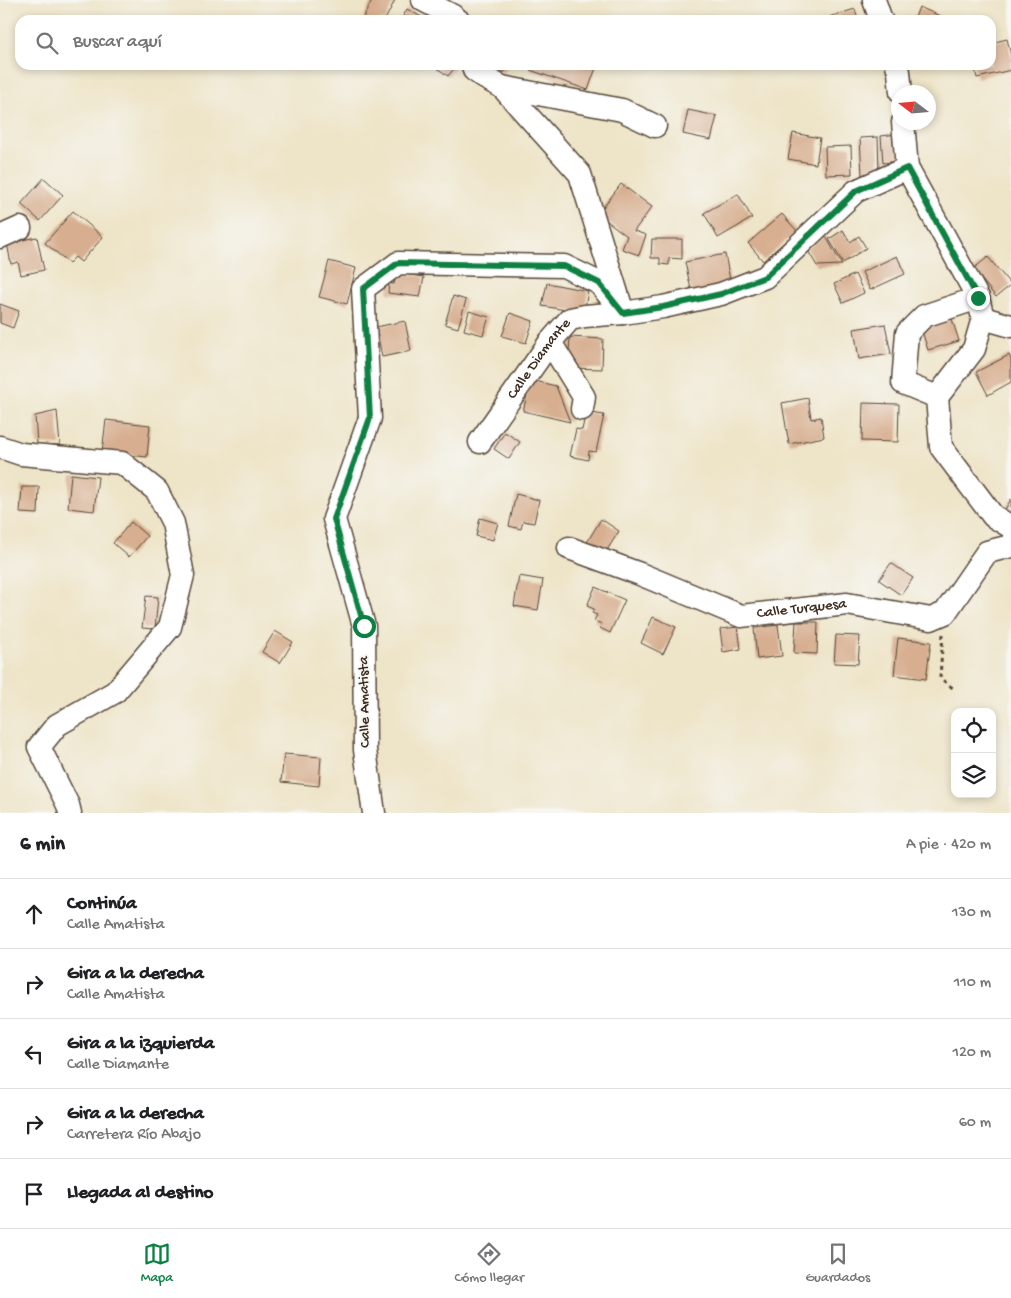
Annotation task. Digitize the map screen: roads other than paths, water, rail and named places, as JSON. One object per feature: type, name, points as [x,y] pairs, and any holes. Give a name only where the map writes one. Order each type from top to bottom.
[{"type":"street","points":[[423,0],[451,15]]},
{"type":"street","points":[[874,0],[879,15]]},
{"type":"street","points":[[474,70],[502,87],[622,110],[655,126]]},
{"type":"street","points":[[898,70],[900,85]]},
{"type":"street","points":[[502,87],[580,174],[623,313]]},
{"type":"street","points":[[904,130],[907,168],[981,308],[1011,326]]},
{"type":"street","name":"Calle Diamante","points":[[480,442],[550,342],[570,319],[663,307],[721,294],[765,277],[856,191],[907,168]]},
{"type":"street","name":"Calle Amatista","points":[[374,813],[365,750],[364,626],[334,519],[370,418],[363,289],[398,263],[564,266],[599,283],[623,313]]},
{"type":"street","points":[[937,397],[903,383],[907,333],[924,316],[981,308]]},
{"type":"street","points":[[981,308],[974,349],[937,397],[941,447],[993,516],[1011,527]]},
{"type":"street","points":[[550,342],[584,397],[582,408]]},
{"type":"street","points":[[0,447],[21,454],[122,463],[157,490],[173,523],[183,575],[170,627],[115,692],[57,725],[40,747],[68,804],[70,813]]},
{"type":"street","name":"Calle Turquesa","points":[[570,548],[640,574],[741,616],[847,604],[931,619],[945,613],[987,552],[1011,546]]}]
